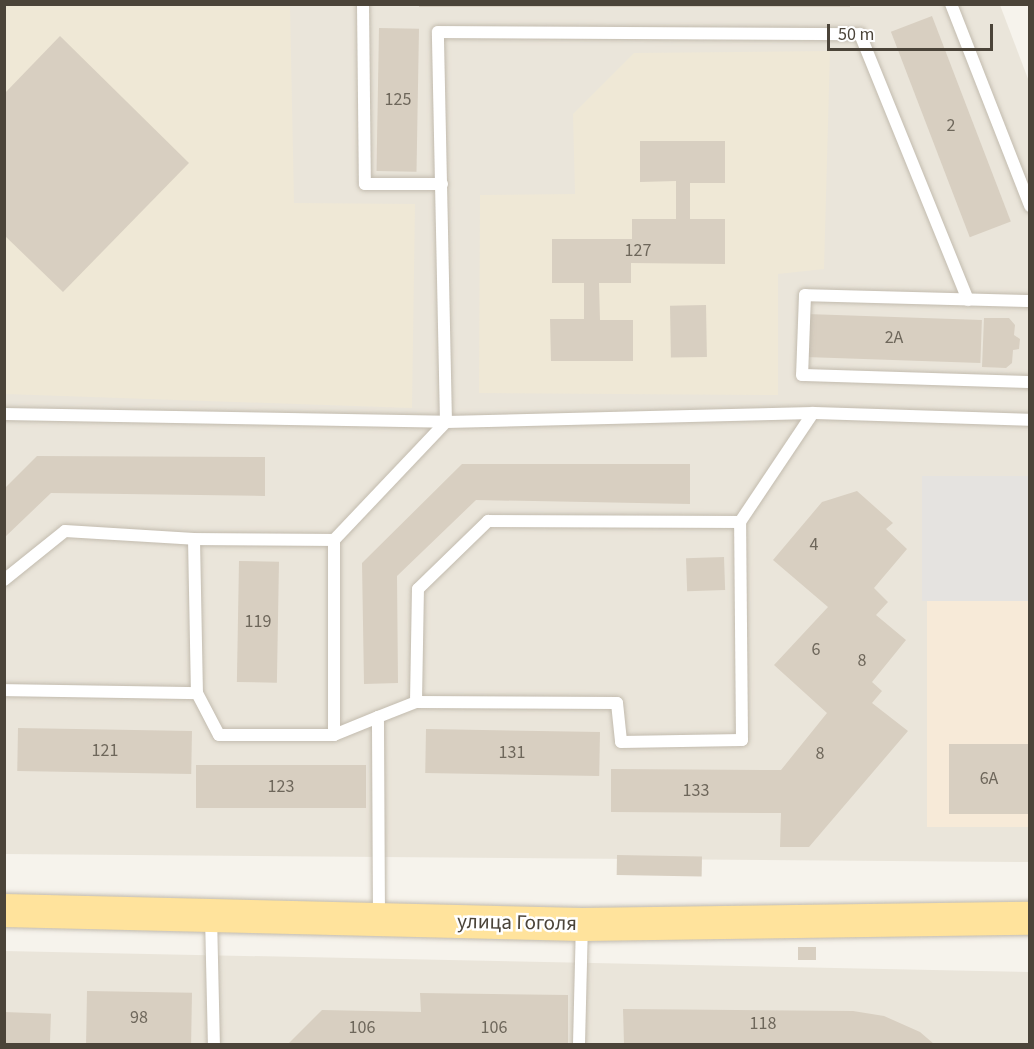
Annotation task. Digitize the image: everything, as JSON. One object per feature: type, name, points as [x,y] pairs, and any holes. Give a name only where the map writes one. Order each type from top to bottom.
[{"type":"main road","name":"улица Гоголя","points":[[4,910],[582,924],[1029,918]]},
{"type":"lane","points":[[363,4],[365,184],[442,184]]},
{"type":"lane","points":[[951,4],[1029,206]]},
{"type":"lane","points":[[334,735],[334,540],[446,422],[438,32],[860,34],[968,300]]},
{"type":"lane","points":[[1029,301],[805,295],[802,375],[1029,382]]},
{"type":"lane","points":[[195,539],[197,693],[219,735],[334,735],[416,702],[617,703],[621,742],[742,740],[741,522],[813,413]]},
{"type":"lane","points":[[4,414],[446,422],[813,413],[1029,420]]},
{"type":"lane","points":[[416,702],[418,589],[488,521],[741,522]]},
{"type":"lane","points":[[4,580],[65,531],[195,539],[334,540]]},
{"type":"lane","points":[[4,690],[197,693]]},
{"type":"lane","points":[[378,717],[379,918]]},
{"type":"lane","points":[[211,915],[214,1044]]},
{"type":"lane","points":[[579,1044],[582,924]]},
{"type":"shaded area","points":[[5,5],[1000,5],[1030,84],[1029,862],[5,854]]},
{"type":"shaded area","points":[[5,5],[290,5],[294,203],[415,204],[412,408],[5,394]]},
{"type":"shaded area","points":[[830,51],[824,269],[778,274],[778,395],[479,393],[480,195],[575,194],[573,114],[634,53]]},
{"type":"shaded area","points":[[922,476],[1029,476],[1029,601],[922,601]]},
{"type":"shaded area","points":[[927,601],[1029,601],[1029,827],[927,827]]},
{"type":"shaded area","points":[[4,951],[1029,972],[1029,1044],[5,1044]]},
{"type":"building","points":[[419,4],[850,4],[850,7],[419,7]]},
{"type":"building","points":[[932,16],[1011,221],[970,237],[891,32]]},
{"type":"building","points":[[379,28],[419,29],[416,172],[377,171]]},
{"type":"building","points":[[60,36],[189,163],[63,292],[4,235],[4,94]]},
{"type":"building","points":[[640,141],[725,141],[725,183],[690,183],[690,219],[725,219],[725,264],[631,263],[631,283],[599,283],[600,320],[633,320],[633,361],[551,361],[550,319],[584,319],[584,283],[552,283],[552,239],[632,239],[632,219],[676,219],[676,181],[640,182]]},
{"type":"building","points":[[706,305],[707,357],[671,358],[670,306]]},
{"type":"building","points":[[807,314],[982,320],[980,363],[805,357]]},
{"type":"building","points":[[984,318],[1009,318],[1015,325],[1014,335],[1020,339],[1019,349],[1013,350],[1012,363],[1006,368],[982,367]]},
{"type":"building","points":[[37,456],[265,457],[265,496],[51,493],[4,538],[4,489]]},
{"type":"building","points":[[462,464],[690,464],[690,504],[476,500],[397,576],[398,683],[364,684],[362,563]]},
{"type":"building","points":[[857,491],[893,523],[886,529],[907,549],[874,588],[888,602],[876,615],[906,640],[872,682],[882,691],[872,703],[908,731],[809,847],[780,847],[781,813],[611,812],[611,769],[781,770],[827,713],[774,665],[828,607],[773,560],[822,502]]},
{"type":"building","points":[[724,557],[725,590],[687,591],[686,558]]},
{"type":"building","points":[[239,561],[279,562],[277,683],[237,682]]},
{"type":"building","points":[[18,728],[192,731],[191,774],[17,771]]},
{"type":"building","points":[[426,729],[600,732],[599,776],[425,773]]},
{"type":"building","points":[[949,744],[1030,744],[1030,814],[949,814]]},
{"type":"building","points":[[196,765],[366,765],[366,808],[196,808]]},
{"type":"building","points":[[617,855],[702,856],[702,876],[617,875]]},
{"type":"building","points":[[798,947],[816,947],[816,960],[798,960]]},
{"type":"building","points":[[87,991],[192,993],[191,1044],[86,1044]]},
{"type":"building","points":[[420,993],[568,995],[568,1044],[288,1044],[322,1010],[421,1012]]},
{"type":"building","points":[[623,1009],[853,1011],[884,1016],[920,1032],[934,1044],[624,1044]]},
{"type":"building","points":[[4,1012],[51,1014],[50,1044],[4,1044]]}]
